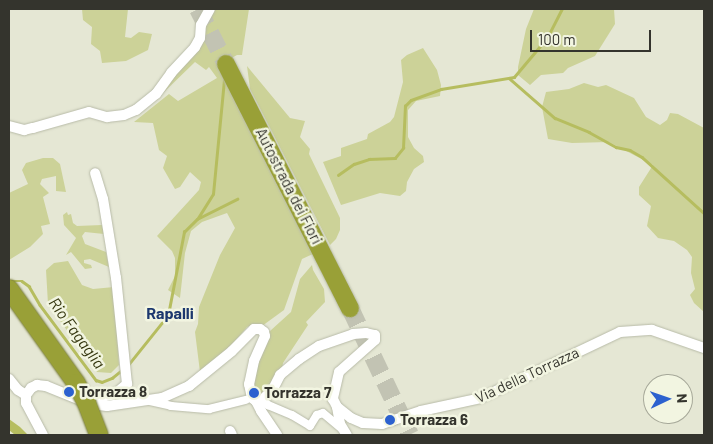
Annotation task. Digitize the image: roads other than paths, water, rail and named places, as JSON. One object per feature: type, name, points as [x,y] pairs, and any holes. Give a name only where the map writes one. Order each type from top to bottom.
[{"type":"highway","name":"Autostrada dei Fiori","points":[[226,64],[338,281],[350,308]]},
{"type":"highway","points":[[9,288],[76,382],[99,435]]},
{"type":"street","points":[[9,126],[24,130],[89,112],[107,117],[124,115],[136,110],[156,94],[171,73],[195,47],[200,38],[201,25],[210,9]]},
{"type":"street","points":[[65,394],[102,397],[114,394],[125,387],[126,368],[121,342],[116,278],[103,199],[95,173]]},
{"type":"street","points":[[43,435],[26,402],[26,395],[31,388],[37,385],[90,404],[107,406],[162,398],[189,386],[232,351],[254,329],[260,329],[264,332],[265,336],[254,361],[249,384],[254,400],[277,435]]},
{"type":"street","name":"Via della Torrazza","points":[[337,406],[363,423],[382,424],[422,411],[471,402],[601,340],[620,332],[636,329],[660,332],[704,348]]},
{"type":"street","points":[[147,401],[171,406],[209,410],[254,400],[273,389],[280,375],[299,359],[319,346],[353,334],[366,333],[375,335],[375,340],[339,372],[333,398],[346,433]]},
{"type":"street","points":[[9,378],[18,390],[26,395]]},
{"type":"street","points":[[254,400],[310,426],[317,415],[323,413],[346,433]]},
{"type":"street","points":[[261,411],[269,435]]},
{"type":"waterway","name":"Rio Fagaglia","points":[[338,175],[354,164],[369,159],[395,158],[403,148],[405,106],[411,100],[441,89],[514,77],[547,38],[562,9]]},
{"type":"waterway","points":[[509,78],[555,118],[589,132],[616,147],[630,150],[642,157],[704,213]]},
{"type":"waterway","points":[[198,218],[213,194],[224,80]]},
{"type":"waterway","name":"Rio Fagaglia","points":[[128,365],[168,315],[184,232],[197,219],[237,199]]},
{"type":"waterway","name":"Rio Fagaglia","points":[[10,281],[22,281],[29,286],[40,305],[96,380],[102,382],[112,378],[122,370]]},
{"type":"tunnel","points":[[198,9],[226,64]]},
{"type":"tunnel","points":[[350,308],[410,435]]},
{"type":"place","name":"Torrazza 8","points":[[69,392]]},
{"type":"place","name":"Torrazza 7","points":[[254,393]]},
{"type":"place","name":"Torrazza 6","points":[[390,420]]},
{"type":"district","name":"Rapalli","points":[[170,313]]}]
